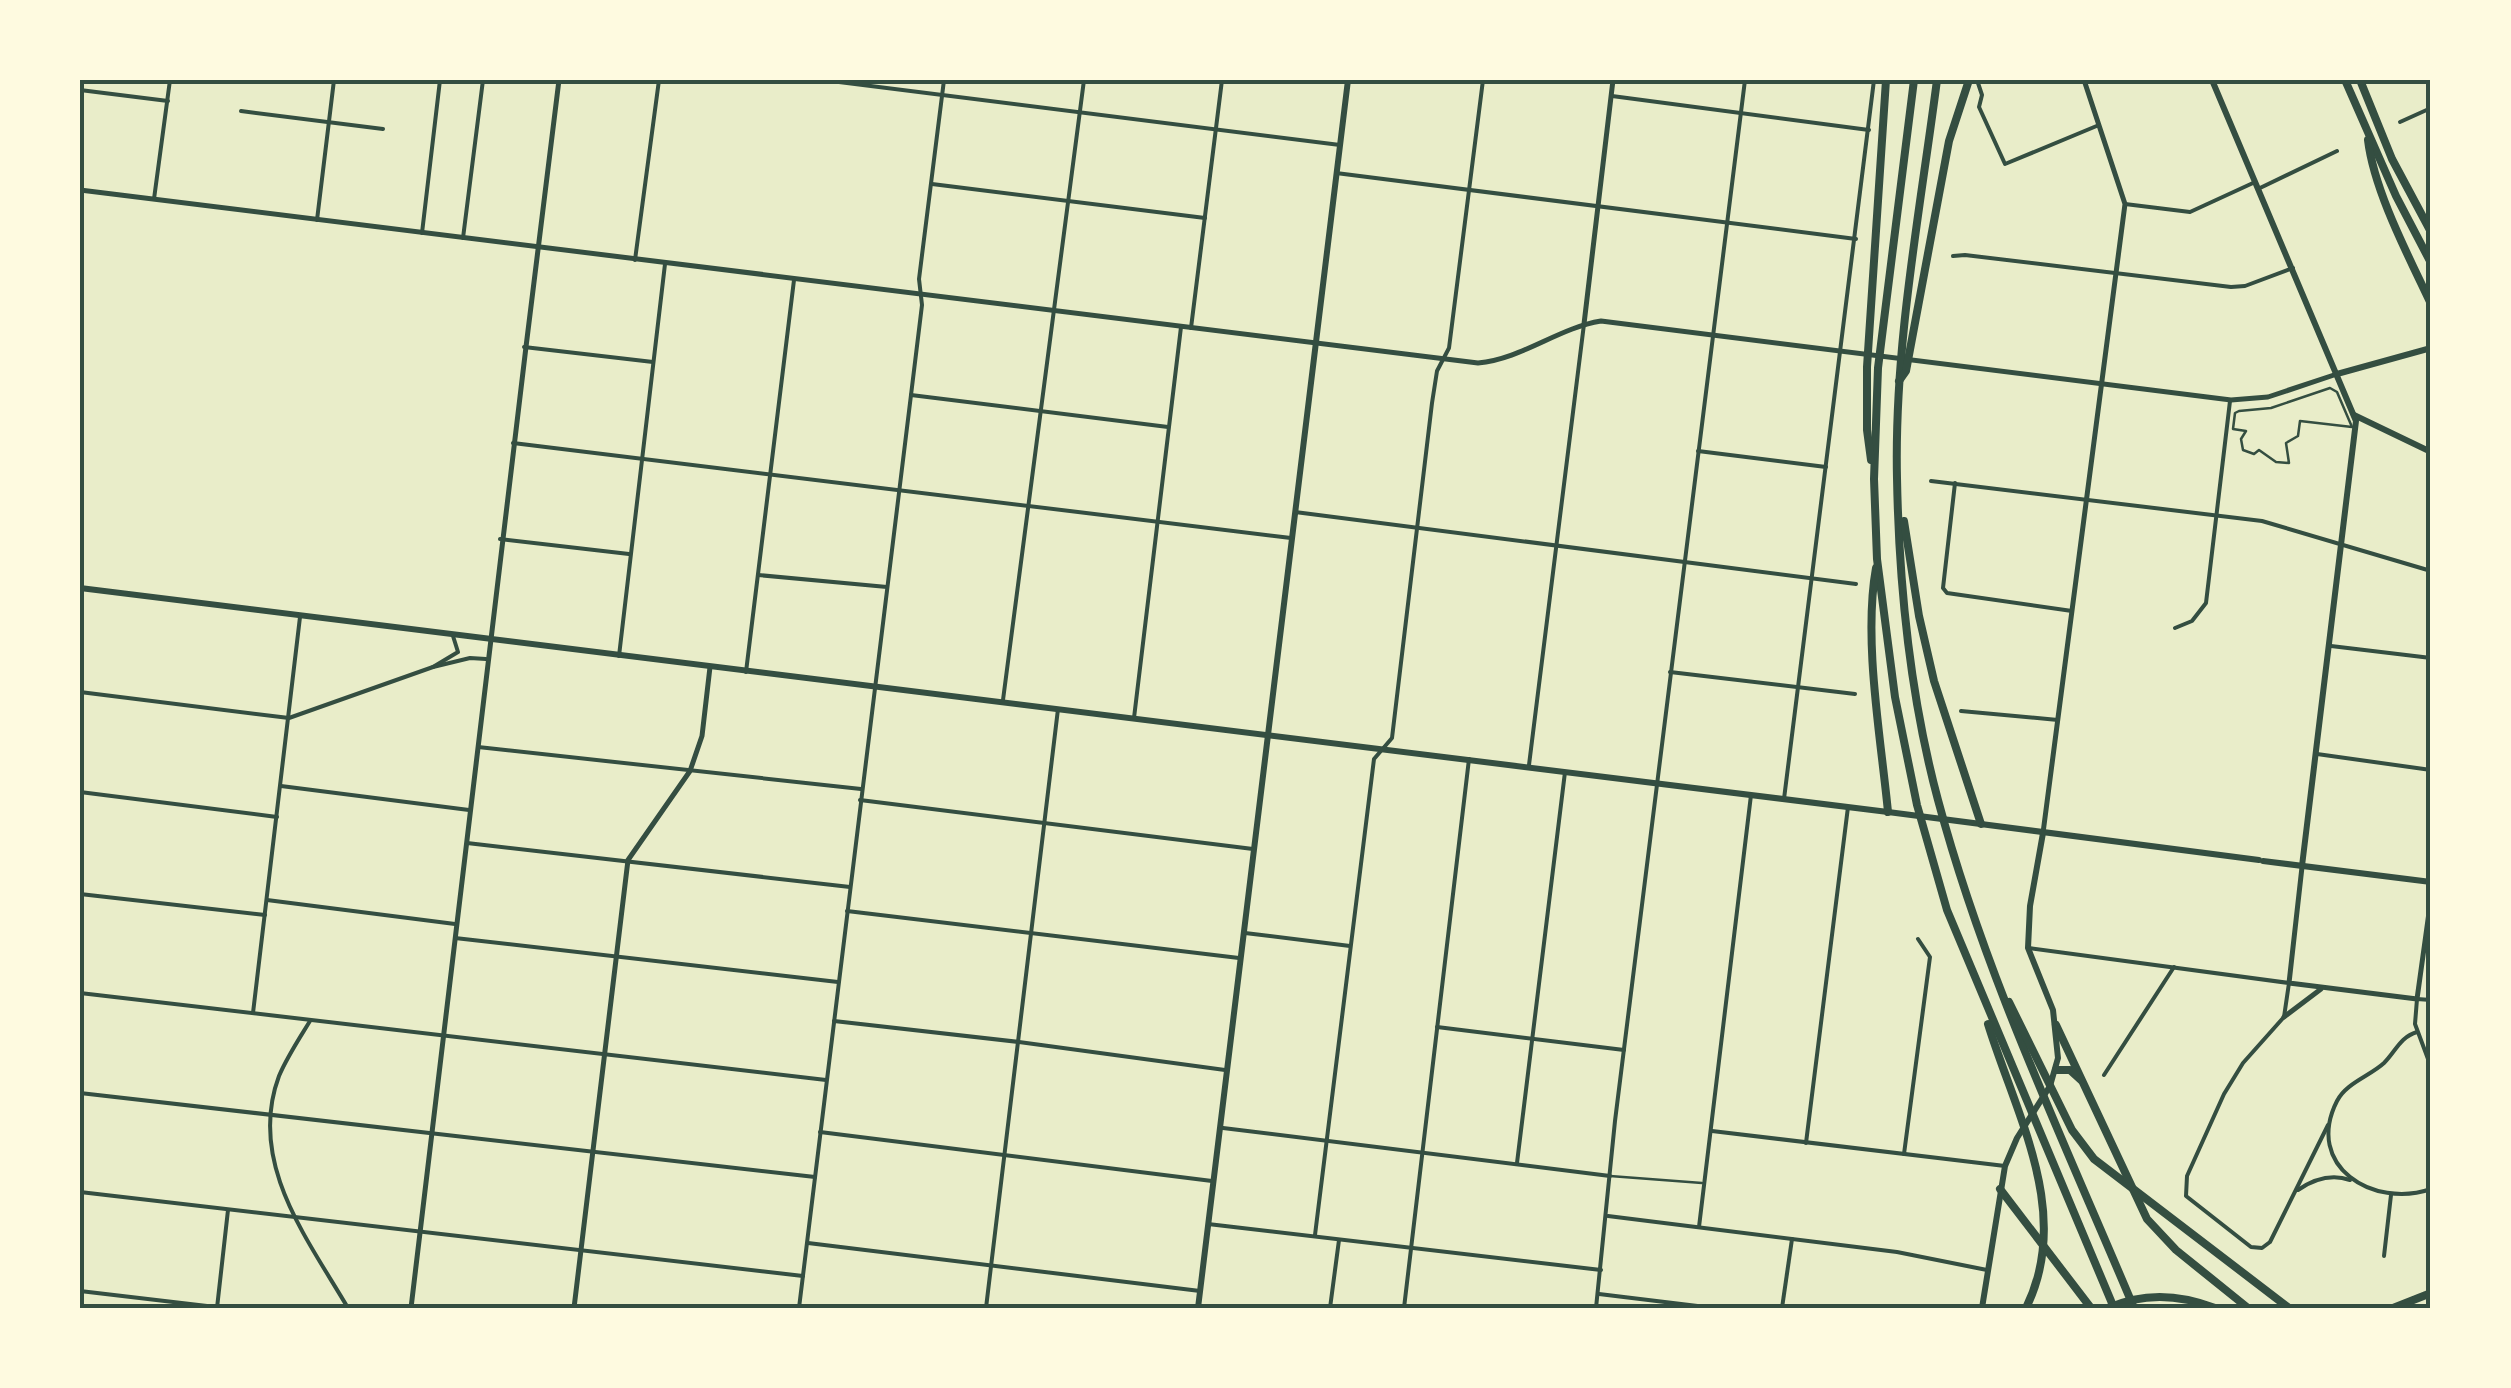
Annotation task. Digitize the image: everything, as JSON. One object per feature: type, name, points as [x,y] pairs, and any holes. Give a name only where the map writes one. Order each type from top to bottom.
[{"type":"highway","points":[[1886,80],[1869,342],[1878,559],[1895,698],[1917,805],[1948,910],[2037,1168],[2044,1204],[2042,1256],[2026,1308]]},
{"type":"highway","points":[[1872,368],[1880,343],[1914,80]]},
{"type":"highway","points":[[1906,347],[1937,80]]},
{"type":"highway","points":[[1968,80],[1948,141],[1901,375],[1897,478],[1903,587],[1925,744],[1938,800],[1992,971],[2134,1308]]},
{"type":"highway","points":[[2345,80],[2396,196],[2431,263]]},
{"type":"highway","points":[[2360,80],[2392,159],[2431,232]]},
{"type":"highway","points":[[2367,131],[2370,160],[2403,246],[2431,304]]},
{"type":"highway","points":[[1897,478],[1918,616],[1934,681],[1980,824]]},
{"type":"highway","points":[[1878,559],[1872,589],[1875,677],[1888,812]]},
{"type":"highway","points":[[1992,971],[2082,1144],[2115,1175],[2289,1308]]},
{"type":"highway","points":[[1975,982],[2111,1308],[2137,1298],[2157,1296],[2194,1300],[2215,1308]]},
{"type":"highway","points":[[2056,1025],[2147,1219],[2164,1239],[2248,1308]]},
{"type":"highway","points":[[2056,1072],[2070,1070],[2083,1084]]},
{"type":"highway","points":[[2000,1189],[2090,1307]]},
{"type":"highway","points":[[2392,1308],[2431,1293]]},
{"type":"main road","points":[[1198,1308],[1348,80]]},
{"type":"main road","points":[[2212,80],[2294,268],[2357,432],[2302,866]]},
{"type":"main road","points":[[2337,374],[2431,348]]},
{"type":"main road","points":[[2353,414],[2431,452]]},
{"type":"main road","points":[[80,588],[2431,882]]},
{"type":"main road","points":[[1982,1308],[2005,1166],[2056,1072],[2056,1025],[2050,999],[2028,948],[2030,906],[2043,833]]},
{"type":"street","points":[[154,199],[170,80]]},
{"type":"street","points":[[317,220],[334,80]]},
{"type":"street","points":[[422,234],[440,80]]},
{"type":"street","points":[[463,238],[483,80]]},
{"type":"street","points":[[410,1308],[434,1134],[500,539],[559,80]]},
{"type":"street","points":[[635,260],[658,80]]},
{"type":"street","points":[[823,80],[1340,146]]},
{"type":"street","points":[[799,1308],[912,394],[944,80]]},
{"type":"street","points":[[1003,702],[1084,80]]},
{"type":"street","points":[[1191,328],[1222,80]]},
{"type":"street","points":[[1315,1234],[1374,759],[1392,738],[1437,370],[1450,348],[1482,80]]},
{"type":"street","points":[[1528,767],[1614,80]]},
{"type":"street","points":[[1596,1308],[1656,783],[1745,80]]},
{"type":"street","points":[[1784,799],[1874,80]]},
{"type":"street","points":[[1977,80],[1982,95],[1979,108],[2006,164],[2099,125]]},
{"type":"street","points":[[2043,833],[2124,204],[2084,80]]},
{"type":"street","points":[[80,90],[168,101]]},
{"type":"street","points":[[1612,96],[1870,130]]},
{"type":"street","points":[[2400,122],[2431,108]]},
{"type":"street","points":[[240,111],[383,129]]},
{"type":"street","points":[[2124,204],[2190,212],[2337,151]]},
{"type":"street","points":[[1336,173],[1856,239]]},
{"type":"street","points":[[931,184],[1205,218]]},
{"type":"street","points":[[80,190],[1478,363],[1501,360],[1584,324],[1618,322],[2230,400],[2268,396],[2337,374]]},
{"type":"street","points":[[1952,256],[2232,287],[2294,268]]},
{"type":"street","points":[[618,656],[665,264]]},
{"type":"street","points":[[746,672],[794,280]]},
{"type":"street","points":[[1134,718],[1181,327]]},
{"type":"street","points":[[524,347],[653,362]]},
{"type":"street","points":[[2330,388],[2338,392],[2352,427],[2300,421],[2298,436],[2286,442],[2289,463],[2276,462],[2259,450],[2247,453],[2240,444],[2246,431],[2233,429],[2239,410],[2270,408],[2330,388]]},
{"type":"street","points":[[912,394],[1168,427]]},
{"type":"street","points":[[2175,628],[2192,621],[2206,603],[2230,400]]},
{"type":"street","points":[[513,442],[1292,538]]},
{"type":"street","points":[[1698,450],[1826,466]]},
{"type":"street","points":[[1931,480],[2282,525],[2431,571]]},
{"type":"street","points":[[1955,483],[1943,588],[1947,593],[2072,611]]},
{"type":"street","points":[[1294,512],[1856,584]]},
{"type":"street","points":[[500,539],[629,554]]},
{"type":"street","points":[[758,574],[887,588]]},
{"type":"street","points":[[253,1013],[300,617]]},
{"type":"street","points":[[433,667],[458,652],[453,636]]},
{"type":"street","points":[[2328,646],[2431,658]]},
{"type":"street","points":[[80,692],[289,718],[433,667],[470,658],[486,659]]},
{"type":"street","points":[[574,1308],[628,860],[690,771],[702,736],[710,668]]},
{"type":"street","points":[[1670,672],[1855,694]]},
{"type":"street","points":[[986,1308],[1058,709]]},
{"type":"street","points":[[1961,711],[2058,720]]},
{"type":"street","points":[[476,747],[861,789]]},
{"type":"street","points":[[2316,754],[2431,770]]},
{"type":"street","points":[[1404,1308],[1469,760]]},
{"type":"street","points":[[1517,1164],[1565,772]]},
{"type":"street","points":[[280,786],[469,810]]},
{"type":"street","points":[[80,792],[276,817]]},
{"type":"street","points":[[1699,1227],[1751,795]]},
{"type":"street","points":[[859,800],[1253,849]]},
{"type":"street","points":[[1806,1144],[1848,807]]},
{"type":"street","points":[[465,842],[850,887]]},
{"type":"street","points":[[2284,1017],[2302,866]]},
{"type":"street","points":[[80,894],[265,915]]},
{"type":"street","points":[[2431,898],[2417,998],[2417,1032],[2431,1067]]},
{"type":"street","points":[[267,900],[456,924]]},
{"type":"street","points":[[847,911],[1239,958]]},
{"type":"street","points":[[1242,932],[1350,946]]},
{"type":"street","points":[[454,938],[838,982]]},
{"type":"street","points":[[1904,1155],[1930,957],[1918,939]]},
{"type":"street","points":[[2028,948],[2431,1000]]},
{"type":"street","points":[[2104,1076],[2174,966]]},
{"type":"street","points":[[2323,987],[2284,1017],[2243,1063],[2224,1094],[2187,1176],[2186,1196],[2251,1247],[2259,1248],[2270,1242],[2344,1092],[2384,1063],[2408,1035],[2417,1032]]},
{"type":"street","points":[[80,993],[826,1080]]},
{"type":"street","points":[[310,1022],[279,1077],[271,1115],[274,1168],[296,1218],[348,1308]]},
{"type":"street","points":[[834,1022],[1225,1070]]},
{"type":"street","points":[[1438,1027],[1624,1050]]},
{"type":"street","points":[[80,1093],[815,1178]]},
{"type":"street","points":[[2328,1125],[2331,1153],[2341,1170],[2356,1182]]},
{"type":"street","points":[[1219,1128],[1704,1184]]},
{"type":"street","points":[[1711,1130],[2005,1166]]},
{"type":"street","points":[[820,1132],[1212,1181]]},
{"type":"street","points":[[2294,1193],[2323,1178],[2338,1176],[2391,1194],[2431,1189]]},
{"type":"street","points":[[80,1192],[803,1276]]},
{"type":"street","points":[[2384,1256],[2391,1194]]},
{"type":"street","points":[[80,1291],[219,1308],[228,1210]]},
{"type":"street","points":[[1608,1216],[1897,1252],[1987,1270]]},
{"type":"street","points":[[1208,1224],[1601,1270]]},
{"type":"street","points":[[1782,1308],[1792,1239]]},
{"type":"street","points":[[1330,1308],[1339,1240]]},
{"type":"street","points":[[808,1243],[1200,1291]]},
{"type":"street","points":[[1598,1294],[1714,1308]]}]
